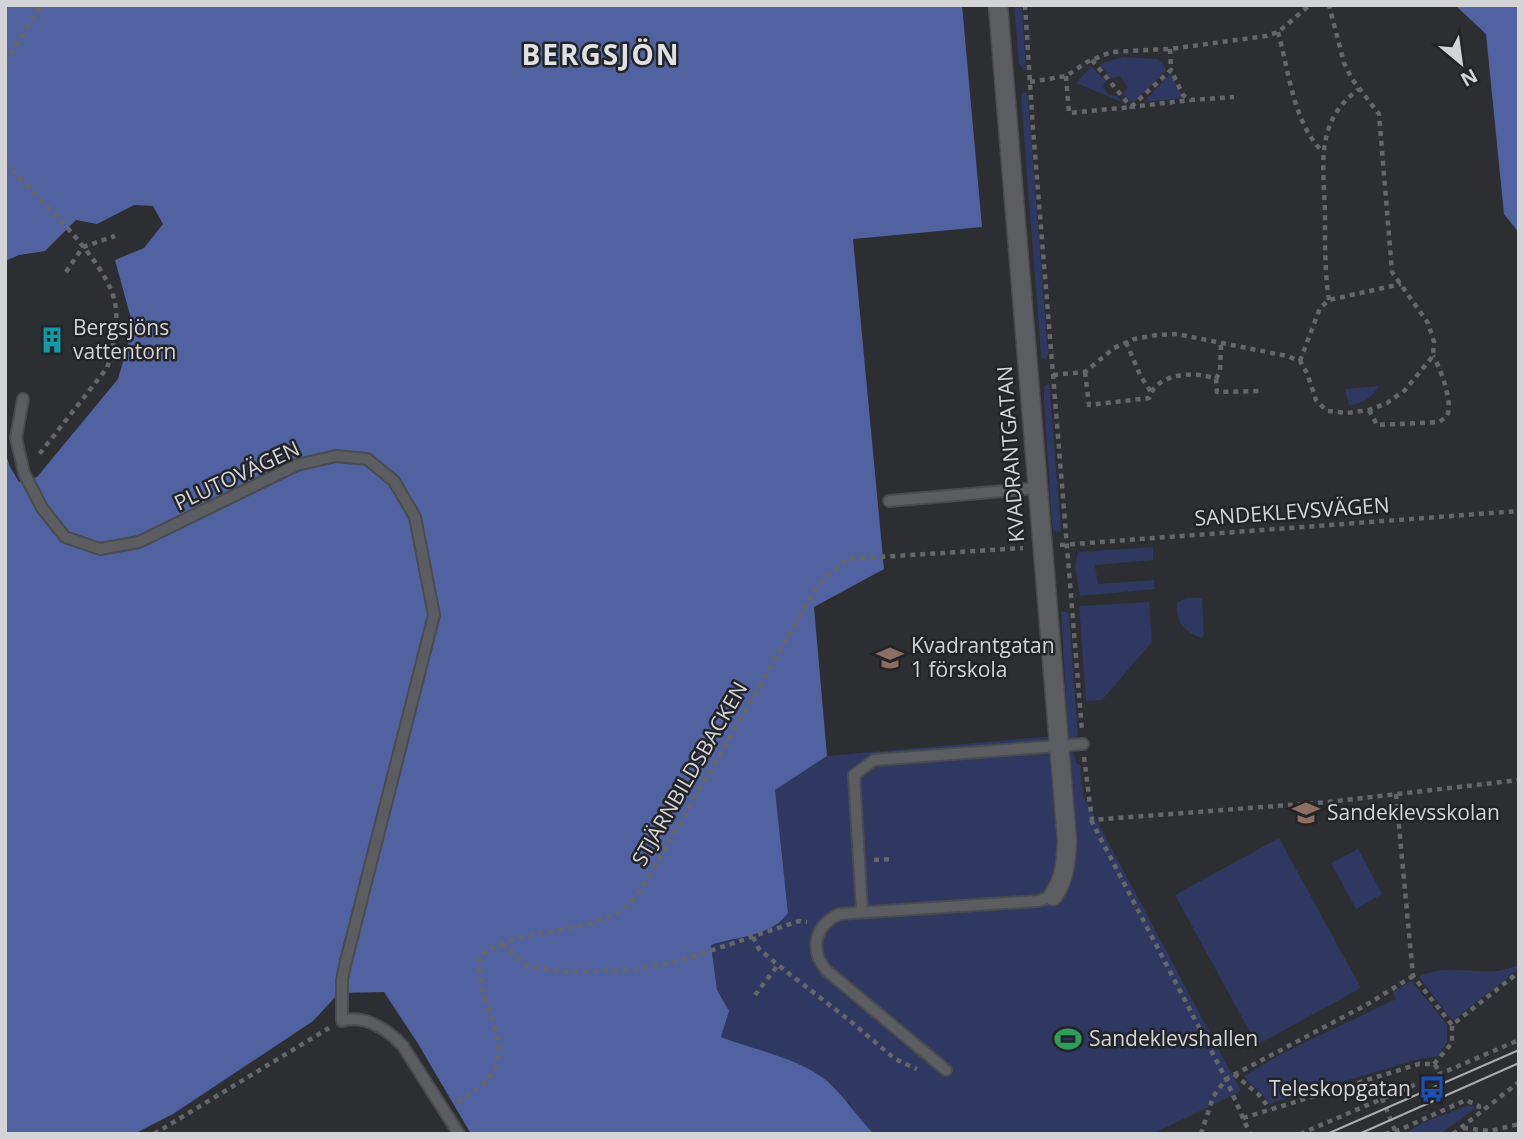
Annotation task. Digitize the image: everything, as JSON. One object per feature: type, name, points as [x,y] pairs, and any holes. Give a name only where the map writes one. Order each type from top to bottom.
[{"type":"street","name":"KVADRANTGATAN","points":[[998,5],[1066,825],[1066,868],[1061,884],[1053,896]]},
{"type":"lane","name":"PLUTOVÄGEN","points":[[23,399],[16,438],[24,473],[42,508],[65,537],[100,549],[139,542],[297,465],[336,456],[367,459],[394,481],[415,517],[433,615],[345,965],[342,980],[342,1021]]},
{"type":"lane","points":[[889,501],[1037,488]]},
{"type":"lane","points":[[862,911],[854,775],[874,760],[1083,744]]},
{"type":"lane","points":[[946,1070],[826,970],[820,962],[816,947],[824,923],[839,914],[862,911],[1038,901],[1053,896]]},
{"type":"lane","points":[[342,1021],[351,1018],[381,1026],[393,1035],[459,1134]]},
{"type":"path","points":[[5,63],[41,5]]},
{"type":"path","points":[[1025,5],[1083,744],[1092,820],[1226,1079],[1250,1134]]},
{"type":"path","points":[[1030,82],[1066,76],[1111,51],[1170,50],[1278,32],[1310,5]]},
{"type":"path","points":[[1053,375],[1085,372],[1099,359],[1133,339],[1177,334],[1300,361],[1316,400],[1327,411],[1347,413],[1369,410],[1387,403],[1405,390],[1433,356],[1434,342],[1428,323],[1392,272],[1379,114],[1359,89],[1344,63],[1329,5]]},
{"type":"path","points":[[1278,32],[1294,97],[1316,145],[1323,152]]},
{"type":"path","points":[[1170,50],[1171,70],[1183,95],[1191,100]]},
{"type":"path","points":[[1092,60],[1131,107]]},
{"type":"path","points":[[1131,107],[1171,70]]},
{"type":"path","points":[[1066,76],[1069,113],[1234,97]]},
{"type":"path","points":[[1329,300],[1325,277],[1323,152],[1332,123],[1345,99],[1359,89]]},
{"type":"path","points":[[5,163],[83,247],[106,277],[116,304],[113,351],[107,368],[24,473]]},
{"type":"path","points":[[66,272],[83,247],[116,236]]},
{"type":"path","points":[[1300,361],[1320,309],[1329,300],[1401,284]]},
{"type":"path","points":[[1126,342],[1140,375],[1151,392]]},
{"type":"path","points":[[1221,344],[1217,392],[1262,391]]},
{"type":"path","points":[[1369,410],[1377,425],[1439,422],[1446,417],[1449,411],[1443,376],[1440,365],[1433,356]]},
{"type":"path","points":[[1085,372],[1089,405],[1149,398],[1151,392],[1163,382],[1179,374],[1216,379]]},
{"type":"path","name":"SANDEKLEVSVÄGEN","points":[[1067,544],[1519,511]]},
{"type":"path","name":"STJÄRNBILDSBACKEN","points":[[501,944],[604,919],[621,911],[642,889],[818,585],[839,564],[847,559],[1067,544]]},
{"type":"path","points":[[1066,825],[1092,820],[1396,794],[1519,780]]},
{"type":"path","points":[[1242,1118],[1419,1064],[1434,1064],[1452,1043],[1451,1025],[1413,976],[1396,794]]},
{"type":"path","points":[[444,1110],[487,1083],[498,1061],[499,1044],[478,973],[480,956],[501,944],[527,966],[567,972],[630,970],[680,961],[799,921],[824,923]]},
{"type":"path","points":[[753,937],[759,950],[895,1059],[916,1069],[946,1070]]},
{"type":"path","points":[[755,995],[778,965]]},
{"type":"path","points":[[1451,1025],[1519,972]]},
{"type":"path","points":[[1201,1134],[1213,1097],[1226,1079],[1366,1005],[1413,976]]},
{"type":"path","points":[[154,1134],[342,1021]]},
{"type":"path","points":[[1300,1134],[1519,1040]]},
{"type":"path","points":[[1434,1064],[1441,1073]]},
{"type":"path","points":[[1234,1074],[1259,1095],[1270,1109]]},
{"type":"path","points":[[1453,1134],[1519,1082]]},
{"type":"path","points":[[1382,1098],[1397,1132]]},
{"type":"path","points":[[1385,1134],[1397,1132],[1466,1100],[1479,1106],[1479,1113]]},
{"type":"path","points":[[1462,1128],[1490,1131],[1519,1124]]},
{"type":"shaded area","points":[[5,5],[962,5],[982,227],[853,239],[884,569],[814,607],[827,756],[775,790],[788,913],[781,921],[763,931],[711,945],[717,990],[729,1011],[721,1037],[790,1060],[816,1073],[833,1087],[874,1134],[471,1134],[384,992],[339,993],[313,1021],[173,1114],[134,1134],[5,1134],[5,452],[19,482],[37,477],[118,379],[133,326],[115,260],[144,248],[163,224],[153,206],[134,205],[97,224],[76,220],[45,251],[19,255],[5,261]]},
{"type":"shaded area","points":[[1014,5],[1022,5],[1024,70],[1019,64]]},
{"type":"shaded area","points":[[1455,5],[1519,5],[1519,233],[1504,214],[1486,34]]},
{"type":"shaded area","points":[[1123,57],[1158,59],[1166,68],[1135,101],[1130,101],[1123,93],[1128,87],[1120,76],[1110,79],[1100,64]]},
{"type":"shaded area","points":[[1091,67],[1106,81],[1103,87],[1109,95],[1117,96],[1122,102],[1076,83]]},
{"type":"shaded area","points":[[1171,73],[1183,98],[1144,102]]},
{"type":"shaded area","points":[[1025,92],[1028,97],[1048,353],[1046,359],[1041,358],[1021,98]]},
{"type":"shaded area","points":[[1049,383],[1061,530],[1059,532],[1054,531],[1052,525],[1044,399],[1044,387]]},
{"type":"shaded area","points":[[1379,386],[1366,400],[1349,405],[1345,389]]},
{"type":"shaded area","points":[[1153,547],[1153,560],[1095,565],[1098,584],[1154,580],[1155,589],[1080,596],[1075,567],[1078,552]]},
{"type":"shaded area","points":[[1186,598],[1202,598],[1202,638],[1182,625],[1177,603]]},
{"type":"shaded area","points":[[1149,602],[1152,642],[1102,700],[1086,701],[1079,606]]},
{"type":"shaded area","points":[[1061,611],[1069,613],[1078,736],[1071,740],[1076,763],[1080,765],[1083,795],[1241,1091],[1153,1134],[874,1134],[848,1102],[752,1049],[721,1037],[729,1011],[717,990],[711,945],[763,931],[788,913],[775,790],[827,756],[1068,735]]},
{"type":"shaded area","points":[[1279,838],[1361,988],[1257,1045],[1175,895]]},
{"type":"shaded area","points":[[1358,849],[1382,894],[1356,909],[1331,863]]},
{"type":"shaded area","points":[[1519,966],[1519,969],[1455,1019],[1451,1019],[1419,977],[1438,971],[1497,971]]},
{"type":"shaded area","points":[[1412,981],[1447,1025],[1447,1042],[1438,1056],[1415,1060],[1269,1104],[1244,1076],[1281,1054],[1396,999],[1393,991]]},
{"type":"shaded area","points":[[1469,1105],[1475,1107],[1473,1110],[1440,1134],[1403,1134],[1425,1122]]},
{"type":"tram line","points":[[1327,1134],[1519,1050]]},
{"type":"tram line","points":[[1359,1134],[1519,1063]]},
{"type":"place","name":"Bergsjöns vattentorn","points":[[52,340]]},
{"type":"place","name":"Kvadrantgatan 1 förskola","points":[[890,658]]},
{"type":"place","name":"Sandeklevsskolan","points":[[1306,813]]},
{"type":"place","name":"Sandeklevshallen","points":[[1068,1039]]},
{"type":"place","name":"Teleskopgatan","points":[[1432,1089]]},
{"type":"district","name":"BERGSJÖN","points":[[601,55]]}]
